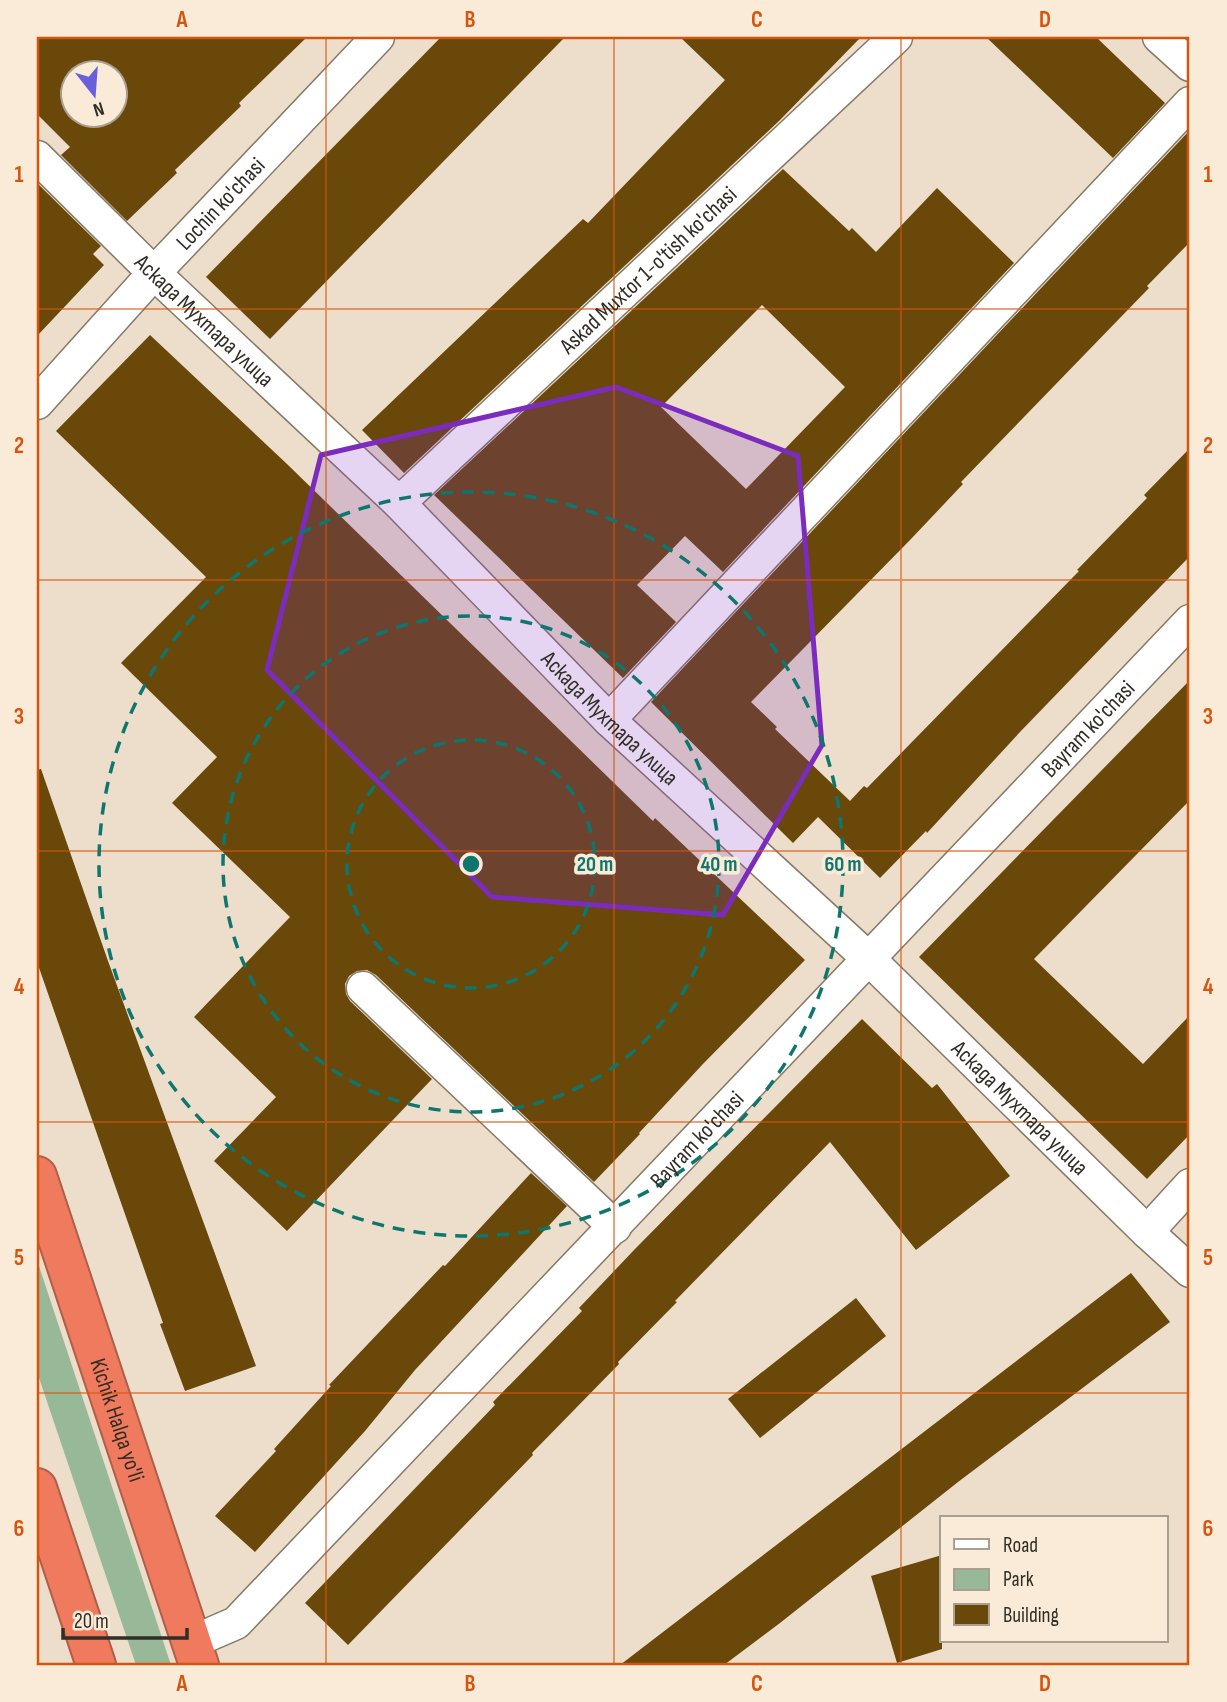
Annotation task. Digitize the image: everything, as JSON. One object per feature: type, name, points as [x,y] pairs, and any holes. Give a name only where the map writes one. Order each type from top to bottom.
[{"type":"highway","name":"Kichik Halqa yo'li","points":[[37,1176],[195,1654]]},
{"type":"highway","points":[[37,1488],[96,1665]]},
{"type":"street","name":"Lochin ko'chasi","points":[[37,403],[154,273],[378,37]]},
{"type":"street","name":"Askad Muxtor 1-o'tish ko'chasi","points":[[399,503],[896,37]]},
{"type":"street","points":[[1159,37],[1190,65]]},
{"type":"street","points":[[609,720],[1190,103]]},
{"type":"street","name":"Аскада Мухтара улица","points":[[37,157],[154,273],[399,503],[609,720],[869,959],[1190,1271]]},
{"type":"street","name":"Bayram ko'chasi","points":[[195,1654],[236,1623],[1190,621]]},
{"type":"street","points":[[363,988],[615,1227]]},
{"type":"street","points":[[1147,1232],[1190,1185]]},
{"type":"highlighted area","points":[[616,387],[798,456],[822,745],[723,915],[492,897],[267,670],[321,455]]},
{"type":"green space","points":[[37,1260],[171,1665],[136,1665],[37,1372]]},
{"type":"building","points":[[37,37],[307,37],[239,103],[241,106],[127,221],[61,155],[70,147],[37,114]]},
{"type":"building","points":[[441,37],[565,37],[270,339],[206,277]]},
{"type":"building","points":[[680,37],[861,37],[780,120],[404,473],[362,430],[583,219],[588,223],[725,80]]},
{"type":"building","points":[[986,37],[1096,37],[1165,103],[1113,158]]},
{"type":"building","points":[[1190,130],[1190,242],[961,482],[963,484],[911,539],[751,702],[777,727],[775,729],[850,801],[864,786],[867,788],[1079,571],[1077,570],[1147,498],[1144,495],[1190,448],[1190,556],[927,833],[926,831],[880,878],[818,817],[793,843],[651,702]]},
{"type":"building","points":[[783,169],[849,231],[852,228],[876,252],[937,188],[1014,263],[723,572],[685,536],[637,585],[676,622],[623,678],[434,495]],"holes":[[[762,305],[845,387],[746,489],[661,407]]]},
{"type":"building","points":[[37,183],[101,246],[93,254],[104,265],[37,336]]},
{"type":"building","points":[[150,335],[287,464],[653,821],[655,818],[805,960],[702,1065],[594,1182],[376,975],[367,970],[357,971],[349,976],[345,984],[350,1001],[432,1079],[287,1231],[214,1161],[276,1097],[194,1017],[290,917],[172,803],[217,757],[121,663],[206,577],[56,431]]},
{"type":"building","points":[[1190,680],[1190,800],[1034,959],[1143,1064],[1190,1015],[1190,1134],[1147,1179],[919,957]]},
{"type":"building","points":[[41,769],[256,1366],[185,1391],[37,962],[37,770]]},
{"type":"building","points":[[862,1019],[932,1088],[937,1084],[1010,1176],[916,1250],[830,1142],[675,1301],[677,1302],[533,1455],[348,1645],[305,1603],[495,1405],[493,1402],[582,1311],[579,1308],[634,1250]]},
{"type":"building","points":[[531,1173],[567,1206],[415,1370],[365,1431],[255,1552],[215,1516],[276,1451],[274,1449],[331,1386],[329,1385]]},
{"type":"building","points":[[1131,1273],[1170,1322],[958,1482],[780,1623],[724,1665],[620,1665]]},
{"type":"building","points":[[856,1298],[886,1336],[760,1438],[728,1399]]},
{"type":"building","points":[[940,1556],[942,1649],[897,1663],[871,1576]]}]
